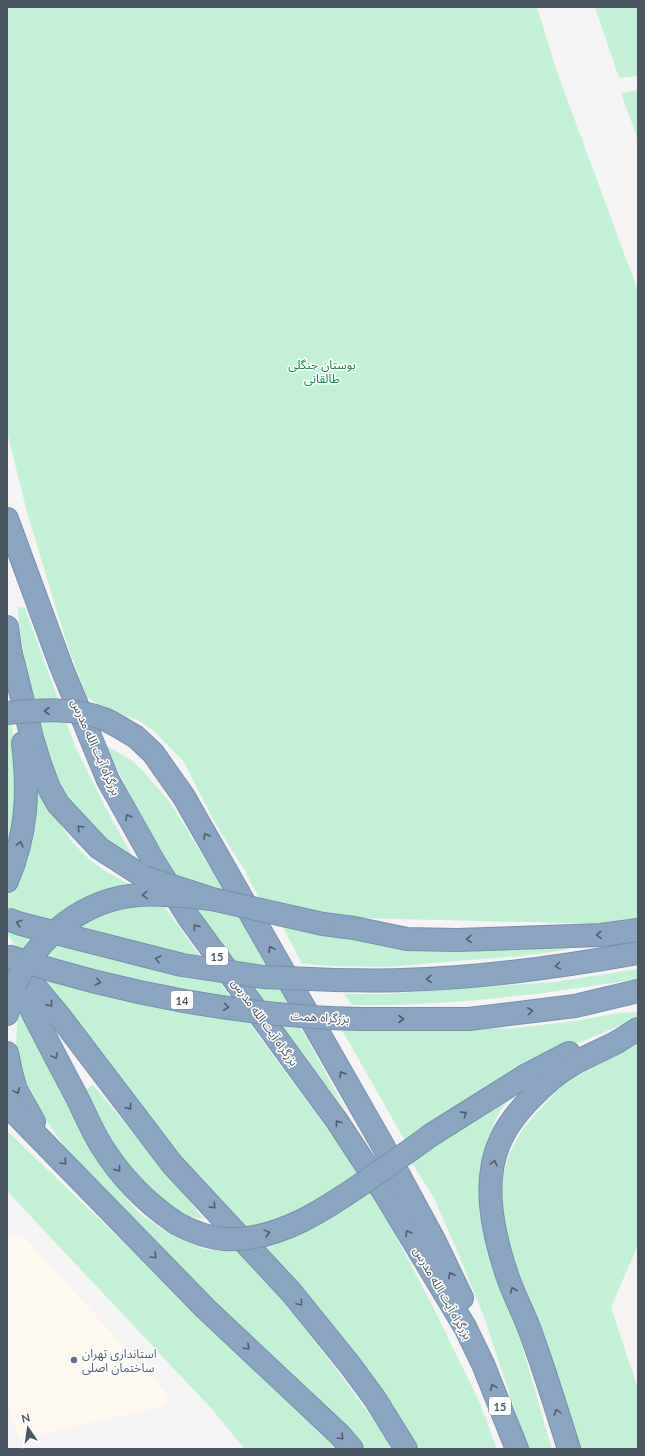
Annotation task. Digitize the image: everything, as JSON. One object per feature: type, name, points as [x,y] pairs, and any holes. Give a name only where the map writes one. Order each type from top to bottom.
[{"type":"highway","name":"بزرگراه آیت الله مدرس","points":[[7,519],[61,666],[108,780],[154,862],[189,918],[350,1141],[385,1194],[450,1302],[483,1364],[517,1449]]},
{"type":"highway","points":[[7,627],[25,758],[27,800],[21,838],[14,865],[7,881]]},
{"type":"highway","points":[[11,654],[32,738],[41,767],[49,788],[58,804],[99,848],[144,877],[212,899],[323,924],[354,928],[407,939],[457,940],[601,935],[638,930]]},
{"type":"highway","points":[[7,713],[27,711],[60,711],[89,714],[105,719],[136,737],[153,754],[184,797],[382,1144],[461,1294],[483,1364]]},
{"type":"highway","points":[[7,1014],[15,984],[24,968],[46,941],[74,916],[117,898],[138,895],[159,894],[212,899]]},
{"type":"highway","points":[[7,919],[28,926],[182,965],[263,977],[335,980],[402,980],[465,976],[524,971],[638,953]]},
{"type":"highway","points":[[7,953],[61,1018],[172,1164],[291,1292],[350,1365],[375,1398],[406,1449]]},
{"type":"highway","points":[[7,957],[33,1015],[101,1144],[131,1186],[158,1211],[176,1224],[194,1232],[223,1239],[244,1238],[270,1233],[282,1229],[329,1206],[431,1135],[491,1096],[550,1062],[614,1034],[638,1028]]},
{"type":"highway","name":"بزرگراه همت","points":[[7,957],[97,982],[189,1002],[298,1016],[469,1019],[575,1006],[638,992]]},
{"type":"highway","points":[[568,1449],[546,1375],[507,1275],[499,1248],[493,1221],[490,1194],[492,1168],[501,1139],[512,1121],[547,1083],[568,1067],[587,1056],[618,1042],[638,1028]]},
{"type":"highway","points":[[7,1053],[16,1090],[44,1142]]},
{"type":"highway","points":[[7,1105],[206,1308],[340,1435],[352,1449]]},
{"type":"shaded area","points":[[10,1235],[26,1239],[169,1396],[160,1407],[19,1439],[7,1402],[7,1236]]},
{"type":"green space","name":"بوستان جنگلی طالقانی","points":[[7,7],[537,7],[557,72],[638,291],[638,918],[605,923],[567,923],[359,918],[260,901],[245,871],[214,821],[184,762],[155,732],[138,720],[106,709],[87,697],[66,641],[27,512],[7,432]]},
{"type":"green space","points":[[595,7],[638,7],[638,76],[619,78]]},
{"type":"green space","points":[[638,90],[638,140],[621,93]]},
{"type":"green space","points":[[18,607],[25,608],[75,746],[102,801],[137,865],[101,842],[50,777],[30,696]]},
{"type":"green space","points":[[7,704],[17,756],[19,795],[18,807],[7,852]]},
{"type":"green space","points":[[105,745],[130,759],[143,771],[169,801],[235,908],[346,1110],[254,995],[189,897],[160,849]]},
{"type":"green space","points":[[33,782],[72,842],[89,859],[105,871],[160,901],[371,1189],[435,1311],[479,1401],[497,1449],[420,1449],[365,1374],[259,1245],[133,1102],[16,947],[7,933],[7,895],[11,891]]},
{"type":"green space","points":[[282,925],[566,943],[567,950],[520,956],[386,967],[302,964]]},
{"type":"green space","points":[[638,969],[638,979],[567,990],[460,1002],[352,1005],[344,994],[386,994],[554,982]]},
{"type":"green space","points":[[21,1012],[84,1133],[113,1182],[138,1212],[166,1232],[204,1249],[238,1252],[283,1301],[340,1374],[384,1435],[392,1449],[366,1449],[310,1390],[149,1238],[66,1149],[37,1107],[18,1065],[16,1042],[18,1017]]},
{"type":"green space","points":[[638,1012],[638,1016],[624,1024],[566,1048],[408,1146],[342,1030],[390,1031],[515,1028],[576,1021],[618,1013]]},
{"type":"green space","points":[[638,1044],[638,1245],[611,1307],[638,1389],[638,1449],[581,1449],[504,1235],[499,1194],[508,1156],[524,1127],[563,1084]]},
{"type":"green space","points":[[93,1085],[204,1219],[182,1215],[125,1168],[81,1093]]},
{"type":"green space","points":[[516,1091],[500,1111],[488,1137],[483,1167],[515,1322],[552,1449],[528,1449],[484,1317],[459,1255],[434,1198],[409,1158]]},
{"type":"green space","points":[[7,1131],[200,1315],[344,1449],[245,1449],[209,1406],[7,1191]]},
{"type":"place","name":"استانداری تهران ساختمان اصلی","points":[[74,1360]]}]
